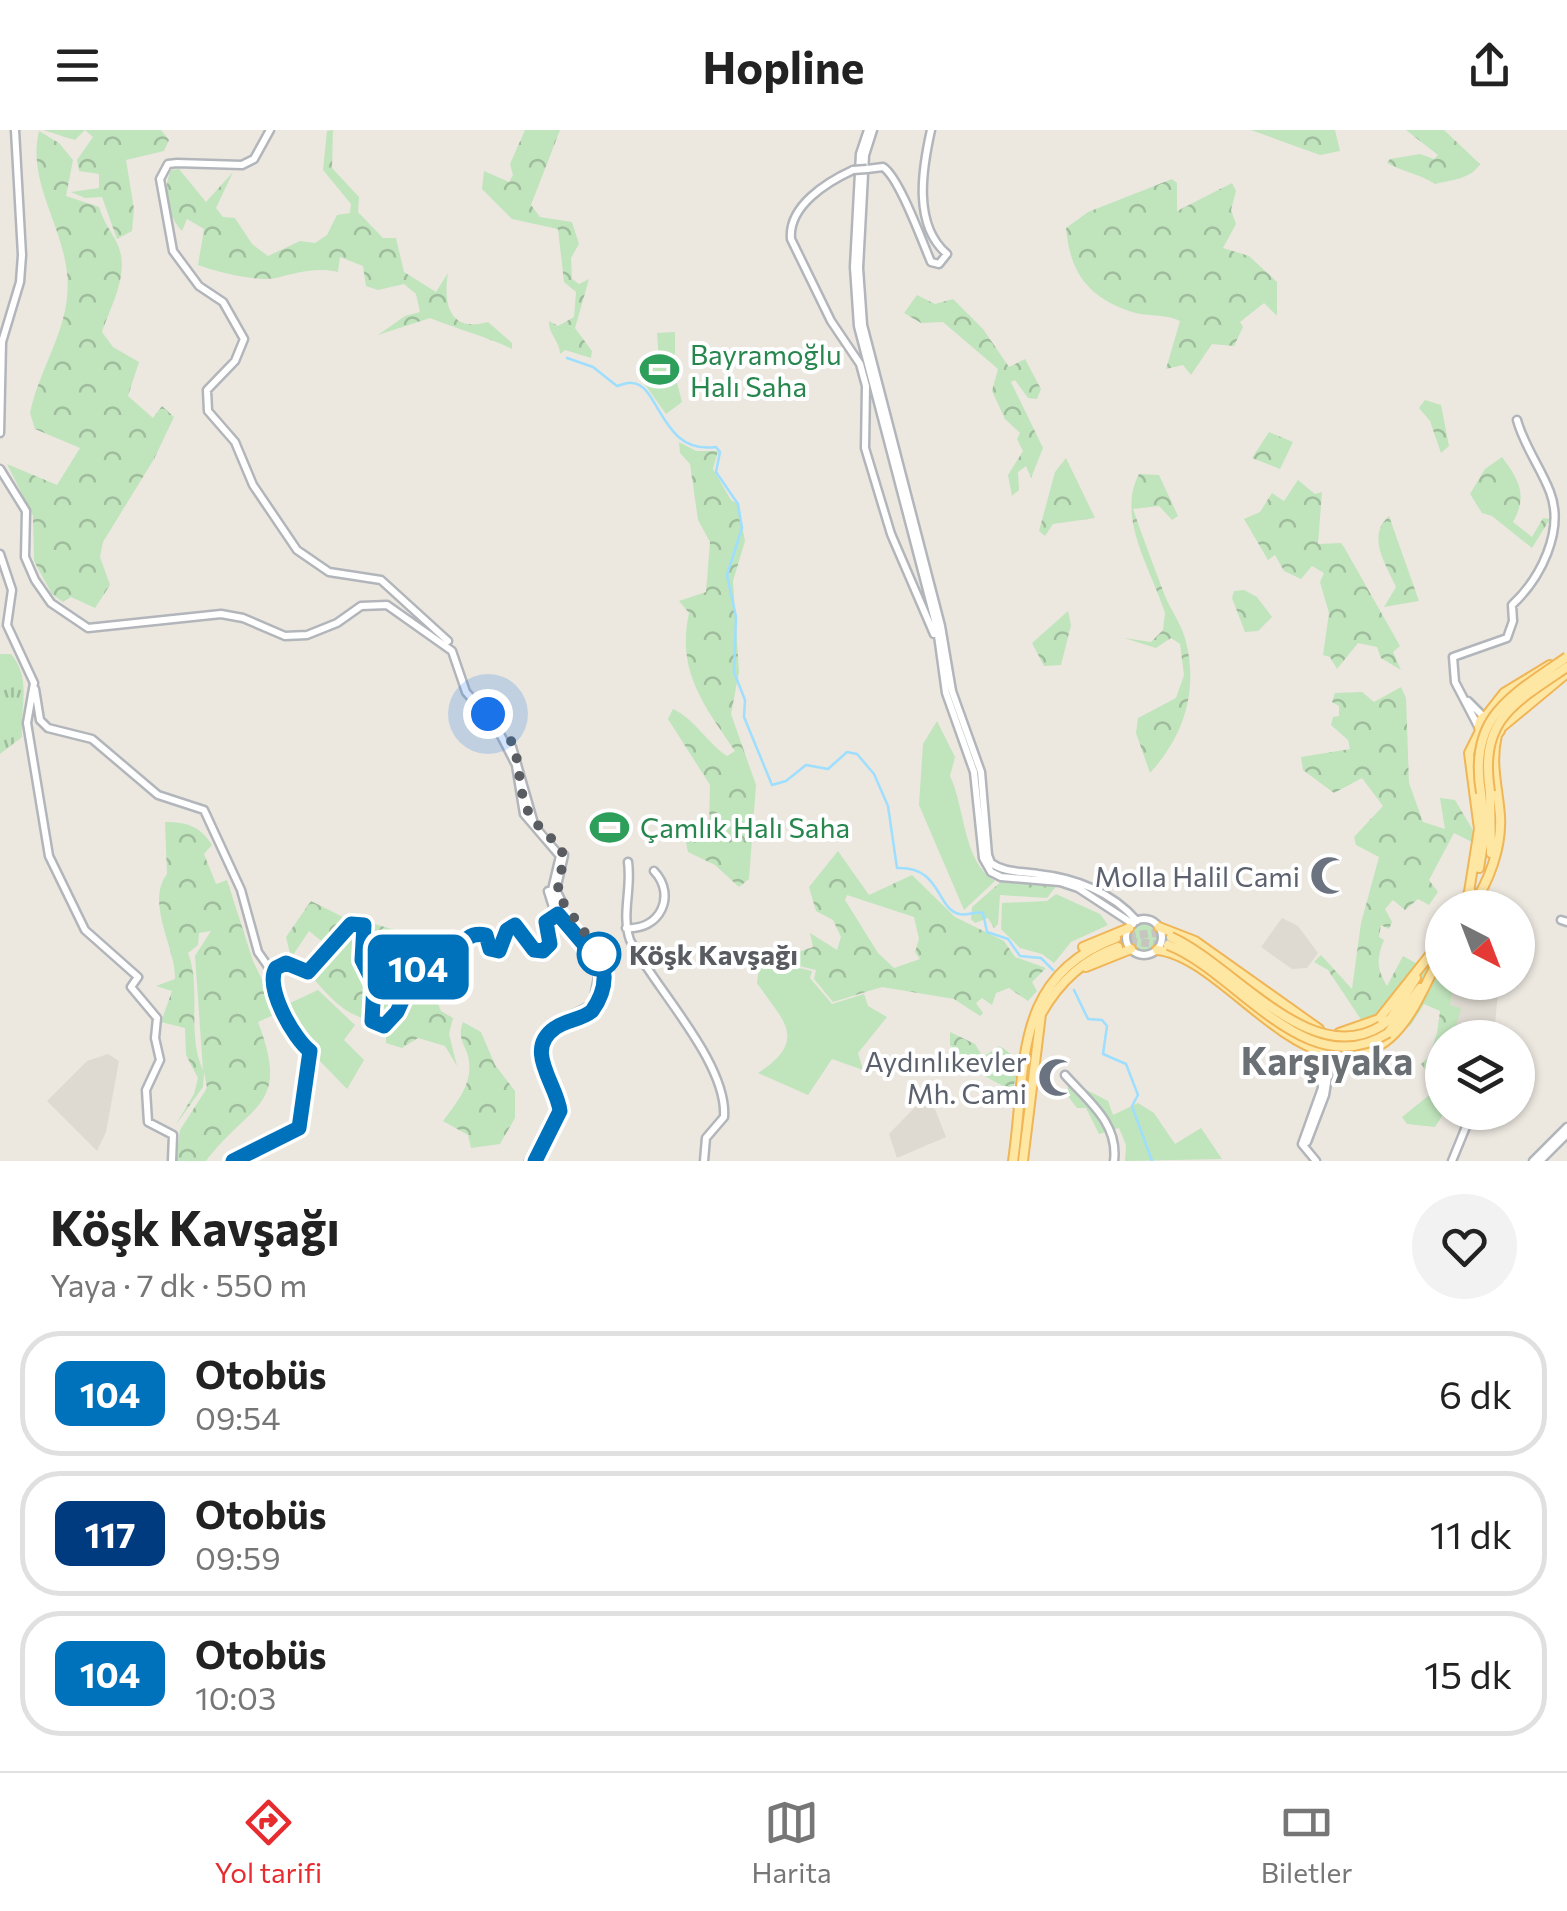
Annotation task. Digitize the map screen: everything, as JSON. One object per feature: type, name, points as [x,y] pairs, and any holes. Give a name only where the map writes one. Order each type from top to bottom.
[{"type":"main road","points":[[1469,890],[1478,829],[1469,753],[1485,717],[1504,694],[1567,656]]},
{"type":"main road","points":[[1477,890],[1491,855],[1478,751],[1494,714],[1516,692],[1567,656]]},
{"type":"main road","points":[[1480,730],[1487,737],[1499,731],[1567,670]]},
{"type":"main road","points":[[1470,890],[1483,855],[1486,752],[1500,718],[1567,670]]},
{"type":"main road","points":[[1480,890],[1490,872],[1500,830],[1492,766],[1499,731],[1496,716],[1485,717]]},
{"type":"main road","points":[[1013,1161],[1041,1014],[1083,947],[1131,926]]},
{"type":"main road","points":[[1159,927],[1195,941],[1327,1032],[1336,1042],[1332,1051]]},
{"type":"main road","points":[[1170,941],[1193,947],[1312,1033],[1354,1038],[1384,1029],[1425,972]]},
{"type":"main road","points":[[1062,976],[1123,946]]},
{"type":"main road","points":[[1157,950],[1170,951],[1295,1042],[1318,1051],[1368,1050],[1399,1030],[1425,987]]},
{"type":"main road","points":[[1318,1051],[1314,1039],[1327,1032],[1352,1032],[1379,1018],[1425,968]]},
{"type":"main road","points":[[1023,1161],[1027,1094]]},
{"type":"street","points":[[0,433],[2,342],[20,282],[22,254],[15,130]]},
{"type":"street","points":[[270,130],[254,159],[242,165],[168,164],[160,179],[172,251],[199,286],[223,302],[244,340],[235,362],[207,390],[208,411],[235,442],[253,485],[297,550],[338,575],[381,580],[442,634],[466,692],[496,726],[516,764],[524,814],[555,848],[563,872]]},
{"type":"street","points":[[871,130],[860,154],[858,326],[940,646],[946,693],[974,772],[983,858],[990,872],[1078,888],[1131,926]]},
{"type":"street","points":[[931,130],[924,214],[930,236],[947,254],[939,264],[931,262],[915,232],[897,181],[883,168],[853,170],[806,201],[790,230],[832,321],[860,364],[866,386],[865,448],[891,534],[911,572],[940,646]]},
{"type":"street","points":[[1480,730],[1455,673],[1453,656],[1507,638],[1513,621],[1512,606],[1539,572],[1556,520],[1549,489],[1517,420]]},
{"type":"street","points":[[0,470],[26,511],[25,557],[35,580],[52,603],[88,628],[220,614],[244,618],[285,636],[307,635],[338,623],[361,606],[381,603],[443,640],[454,656]]},
{"type":"street","points":[[0,554],[12,590],[7,624],[34,683],[40,720],[48,728],[92,739],[158,795],[204,810],[241,890],[258,952],[272,972],[272,984],[298,1040],[310,1051],[302,1122],[288,1137],[233,1161]]},
{"type":"street","points":[[1455,673],[1470,705],[1485,717]]},
{"type":"street","points":[[34,683],[27,723],[48,842],[72,909],[85,930],[138,977],[130,988],[157,1018],[155,1038],[160,1060],[146,1090],[148,1120],[152,1127],[174,1138],[172,1161]]},
{"type":"street","points":[[483,712],[505,732],[522,768],[529,812],[563,851],[557,894],[591,945]]},
{"type":"street","points":[[560,860],[548,898],[584,946],[591,945]]},
{"type":"street","points":[[628,862],[626,928],[723,1097],[724,1116],[706,1138],[704,1161]]},
{"type":"street","points":[[626,928],[645,926],[661,912],[666,891],[654,871]]},
{"type":"street","points":[[532,1161],[560,1111],[542,1064],[542,1042],[556,1026],[586,1016],[596,1005],[605,980],[602,958],[555,900],[553,882]]},
{"type":"street","points":[[272,972],[286,963],[308,972],[351,924],[364,925],[362,960],[374,984],[372,1021],[384,1026],[397,1012],[418,966],[452,961],[464,940],[475,934],[486,935],[490,949],[499,951],[507,930],[515,925],[534,950],[543,951],[550,944],[546,922],[558,914]]},
{"type":"street","points":[[1149,920],[1159,927],[1162,939],[1157,950],[1146,955],[1123,946],[1131,926],[1149,920]]},
{"type":"street","points":[[1316,1161],[1302,1144],[1322,1088],[1318,1051]]},
{"type":"street","points":[[1309,1153],[1307,1140],[1325,1094],[1332,1051]]},
{"type":"street","points":[[1065,1075],[1084,1101],[1101,1111],[1115,1145],[1114,1161]]},
{"type":"street","points":[[1452,1161],[1465,1130]]},
{"type":"street","points":[[1536,1161],[1567,1130]]},
{"type":"shaded area","points":[[1282,918],[1298,926],[1318,953],[1307,968],[1292,969],[1261,947]]},
{"type":"shaded area","points":[[1451,1000],[1497,1000],[1495,1020],[1448,1020]]},
{"type":"shaded area","points":[[108,1054],[119,1061],[106,1132],[97,1151],[47,1101],[87,1061]]},
{"type":"shaded area","points":[[919,1103],[935,1109],[946,1137],[897,1158],[889,1134]]},
{"type":"green space","points":[[43,130],[85,130],[75,140]]},
{"type":"green space","points":[[85,130],[161,130],[169,140],[164,151],[126,160],[134,209],[132,231],[117,239],[102,197],[85,198],[71,192],[99,188],[99,174],[79,171],[77,160],[93,137]]},
{"type":"green space","points":[[333,130],[332,168],[359,197],[358,212],[383,238],[396,238],[404,272],[436,292],[448,273],[448,305],[457,319],[475,324],[488,322],[512,343],[512,349],[430,318],[378,335],[405,316],[420,312],[416,294],[404,284],[378,290],[366,286],[363,266],[340,257],[338,272],[314,270],[268,279],[237,276],[198,265],[204,229],[187,219],[182,231],[173,218],[167,194],[171,170],[179,169],[206,202],[233,172],[216,208],[223,217],[235,218],[252,244],[268,256],[300,241],[315,243],[327,235],[337,215],[350,213],[351,204],[323,170],[327,131]]},
{"type":"green space","points":[[525,130],[560,130],[531,205],[540,217],[572,222],[579,244],[571,258],[572,279],[579,284],[589,279],[575,328],[592,351],[591,358],[565,350],[560,354],[549,326],[549,321],[558,326],[574,317],[576,292],[564,282],[558,229],[512,219],[482,189],[484,171],[509,182],[513,175],[510,164]]},
{"type":"green space","points":[[1251,130],[1335,130],[1340,151],[1320,155]]},
{"type":"green space","points":[[1406,130],[1444,130],[1480,164],[1466,176],[1435,184],[1393,166],[1387,163],[1390,159],[1420,154],[1434,159],[1438,155]]},
{"type":"green space","points":[[39,131],[59,143],[73,160],[66,196],[99,207],[121,254],[121,277],[102,332],[113,347],[139,362],[128,396],[153,418],[162,406],[174,417],[154,459],[103,542],[100,557],[110,585],[95,608],[71,597],[63,602],[52,594],[34,561],[33,516],[7,464],[57,485],[80,448],[35,429],[30,413],[61,327],[68,292],[64,255],[41,185]]},
{"type":"green space","points":[[1172,179],[1177,183],[1177,211],[1232,183],[1236,191],[1231,210],[1236,224],[1223,248],[1249,256],[1277,282],[1277,316],[1264,303],[1240,322],[1243,327],[1234,346],[1212,344],[1191,375],[1183,365],[1166,369],[1180,321],[1132,312],[1103,299],[1077,270],[1066,228],[1088,212]]},
{"type":"green space","points":[[917,295],[935,304],[953,299],[983,329],[1009,367],[1025,359],[1041,389],[1037,399],[1028,398],[1015,380],[1011,382],[1043,448],[1031,478],[1026,466],[1018,472],[1019,490],[1012,496],[1008,475],[1023,451],[1017,439],[1020,433],[1005,419],[992,391],[998,369],[943,322],[921,323],[904,313]]},
{"type":"green space","name":"Bayramoğlu Halı Saha","points":[[675,332],[675,375],[682,402],[666,414],[638,375],[659,361],[657,333]]},
{"type":"green space","points":[[1425,400],[1441,405],[1449,446],[1441,453],[1430,421],[1419,408]]},
{"type":"green space","points":[[1269,432],[1293,442],[1280,469],[1252,458]]},
{"type":"green space","points":[[679,442],[696,451],[718,451],[713,469],[731,500],[738,504],[745,541],[733,581],[739,672],[731,714],[756,785],[749,879],[739,887],[715,865],[688,852],[686,842],[709,827],[710,785],[668,719],[673,709],[727,756],[735,751],[696,687],[686,653],[689,613],[679,601],[706,592],[710,542],[698,520],[690,464],[680,453]]},
{"type":"green space","points":[[1502,457],[1520,488],[1520,504],[1513,522],[1532,537],[1543,518],[1550,519],[1532,548],[1492,516],[1482,513],[1470,494],[1485,469]]},
{"type":"green space","points":[[1066,458],[1095,518],[1053,524],[1045,536],[1039,531],[1055,472]]},
{"type":"green space","points":[[1139,474],[1159,475],[1178,516],[1172,520],[1159,506],[1133,509],[1183,633],[1190,675],[1180,727],[1150,773],[1136,733],[1138,718],[1176,698],[1184,675],[1180,644],[1171,638],[1156,648],[1124,638],[1151,642],[1163,630],[1165,613],[1133,525],[1131,508],[1133,491]]},
{"type":"green space","points":[[1298,480],[1315,494],[1322,492],[1318,544],[1341,543],[1344,547],[1400,646],[1393,652],[1401,670],[1381,658],[1377,647],[1358,643],[1337,669],[1330,657],[1323,655],[1329,613],[1320,582],[1324,573],[1312,566],[1301,579],[1284,571],[1275,555],[1268,560],[1244,519],[1260,512],[1272,493],[1284,501]]},
{"type":"green space","points":[[1389,516],[1419,601],[1384,607],[1396,587],[1378,542],[1382,524]]},
{"type":"green space","points":[[1244,590],[1257,597],[1272,617],[1258,631],[1245,632],[1232,598],[1234,591]]},
{"type":"green space","points":[[1068,611],[1071,625],[1061,665],[1044,666],[1032,643]]},
{"type":"green space","points":[[0,654],[11,654],[17,663],[24,693],[22,737],[0,754]]},
{"type":"green space","points":[[1401,687],[1406,698],[1409,783],[1423,822],[1445,829],[1440,798],[1455,800],[1474,832],[1474,843],[1454,833],[1429,880],[1436,890],[1425,890],[1425,903],[1418,899],[1405,910],[1393,900],[1385,909],[1392,922],[1389,929],[1381,925],[1379,937],[1384,940],[1379,958],[1387,986],[1403,956],[1421,966],[1425,961],[1425,1000],[1451,1000],[1448,1020],[1439,1020],[1440,1011],[1424,1004],[1411,1025],[1377,1046],[1358,1039],[1370,1033],[1328,970],[1314,962],[1321,955],[1352,989],[1361,923],[1379,857],[1356,845],[1354,837],[1383,806],[1362,778],[1334,793],[1303,770],[1301,757],[1350,749],[1348,740],[1331,725],[1333,717],[1339,716],[1339,706],[1332,702],[1335,693],[1362,692],[1374,702]]},
{"type":"green space","points":[[937,721],[955,757],[950,776],[971,848],[984,873],[995,881],[964,910],[919,805],[923,744]]},
{"type":"green space","points":[[165,822],[198,829],[212,845],[204,854],[216,884],[227,880],[253,961],[278,1013],[258,1022],[267,1050],[268,1088],[251,1114],[206,1161],[176,1161],[180,1130],[207,1088],[204,1072],[203,1087],[175,1126],[194,1094],[198,1078],[186,1055],[185,1028],[161,1022],[172,991],[156,986],[175,979],[160,912],[161,886],[167,874]],"holes":[[[211,931],[195,956],[203,1070],[195,1042],[194,981],[188,953],[198,945],[199,933]]]},
{"type":"green space","points":[[838,851],[869,895],[912,875],[955,917],[1004,941],[1015,957],[1046,968],[1032,982],[1037,991],[1028,1001],[1009,988],[996,993],[992,1005],[982,998],[976,1003],[983,1013],[980,1016],[954,999],[882,987],[833,1002],[814,979],[816,970],[791,964],[787,956],[813,947],[810,933],[837,950],[841,937],[833,920],[816,911],[809,887]],"holes":[[[847,895],[914,917],[919,939],[915,952],[920,959],[894,968],[878,953],[845,900]]]},
{"type":"green space","points":[[1004,879],[1058,884],[1047,898],[1000,895],[998,924],[994,928],[988,918],[975,923],[971,919],[972,907]]},
{"type":"green space","points":[[1056,894],[1100,914],[1108,925],[1071,942],[1054,963],[1042,954],[1020,948],[1001,929],[1002,903],[1047,901]]},
{"type":"green space","points":[[311,901],[343,917],[324,943],[309,931],[291,958],[286,937]]},
{"type":"green space","points":[[358,919],[398,931],[417,956],[440,975],[434,982],[431,1001],[413,988],[387,1025],[343,1008],[310,975]]},
{"type":"green space","points":[[1144,921],[1156,925],[1160,937],[1156,949],[1144,953],[1132,949],[1128,937],[1132,925]]},
{"type":"green space","points":[[768,961],[812,971],[810,978],[832,1004],[864,994],[868,1006],[887,1017],[858,1053],[863,1070],[832,1059],[808,1095],[758,1073],[774,1061],[787,1039],[782,1019],[757,983],[759,968]]},
{"type":"green space","points":[[318,990],[355,1025],[344,1040],[364,1060],[347,1089],[318,1059],[319,1048],[306,1037],[290,1003]]},
{"type":"green space","points":[[417,995],[431,1004],[435,996],[441,1011],[453,1018],[449,1034],[457,1066],[445,1046],[418,1038],[402,1048],[386,1043],[386,1032]]},
{"type":"green space","points":[[1449,1005],[1461,1008],[1458,1020],[1447,1020]]},
{"type":"green space","points":[[463,1022],[481,1032],[495,1065],[515,1091],[515,1118],[500,1144],[471,1148],[468,1135],[443,1121],[464,1090],[469,1072],[461,1035]]},
{"type":"green space","points":[[950,1032],[975,1044],[983,1057],[999,1046],[1011,1054],[1017,1069],[1013,1089],[986,1077],[964,1059],[950,1045]]},
{"type":"green space","points":[[1075,1084],[1108,1101],[1113,1115],[1138,1103],[1154,1113],[1175,1144],[1201,1128],[1222,1159],[1125,1161],[1126,1145],[1119,1128],[1099,1134],[1086,1108],[1077,1108],[1067,1095],[1068,1086]]},
{"type":"green space","points":[[1425,1099],[1425,1126],[1407,1124],[1402,1117]]},
{"type":"waterway","points":[[567,358],[593,367],[617,386],[641,386],[683,441],[697,447],[716,447],[720,452],[716,472],[738,504],[742,528],[727,575],[736,617],[734,672],[745,700],[744,717],[772,785],[786,781],[806,765],[828,769],[847,752],[857,754],[874,774],[888,806],[897,868],[911,869],[930,880],[952,910],[962,914],[983,913],[987,932],[1008,939],[1020,956],[1041,958],[1053,970]]},
{"type":"waterway","points":[[1074,990],[1088,1019],[1102,1020],[1107,1026],[1103,1054],[1126,1064],[1138,1095],[1132,1106],[1152,1161]]},
{"type":"tunnel","points":[[1116,938],[1153,933],[1171,937]]},
{"type":"tunnel","points":[[1118,947],[1134,942],[1168,945]]},
{"type":"bus line","name":"104","points":[[233,1161],[250,1150],[296,1133],[302,1122],[310,1051],[298,1040],[272,984],[276,968],[286,963],[308,972],[351,924],[364,925],[362,960],[374,984],[372,1021],[384,1026],[397,1012],[418,966],[452,961],[466,937],[475,934],[486,935],[490,949],[499,951],[505,945],[507,930],[515,925],[534,950],[543,951],[550,944],[546,922],[558,914],[587,948],[593,944],[602,958],[605,980],[592,1011],[556,1026],[542,1042],[542,1064],[558,1096],[560,1111],[558,1122],[535,1161]]},
{"type":"place","name":"Bayramoğlu Halı Saha","points":[[660,370]]},
{"type":"place","name":"Çamlık Halı Saha","points":[[610,827]]},
{"type":"place","name":"Molla Halil Cami","points":[[1330,876]]},
{"type":"place","name":"Köşk Kavşağı","points":[[599,954]]},
{"type":"place","name":"Aydınlıkevler Mh. Cami","points":[[1057,1077]]},
{"type":"district","name":"Karşıyaka","points":[[1327,1059]]},
{"type":"route","points":[[488,714],[498,722],[520,762],[529,812],[560,846],[564,856],[557,894],[593,944],[590,946],[596,957],[599,954]]}]
